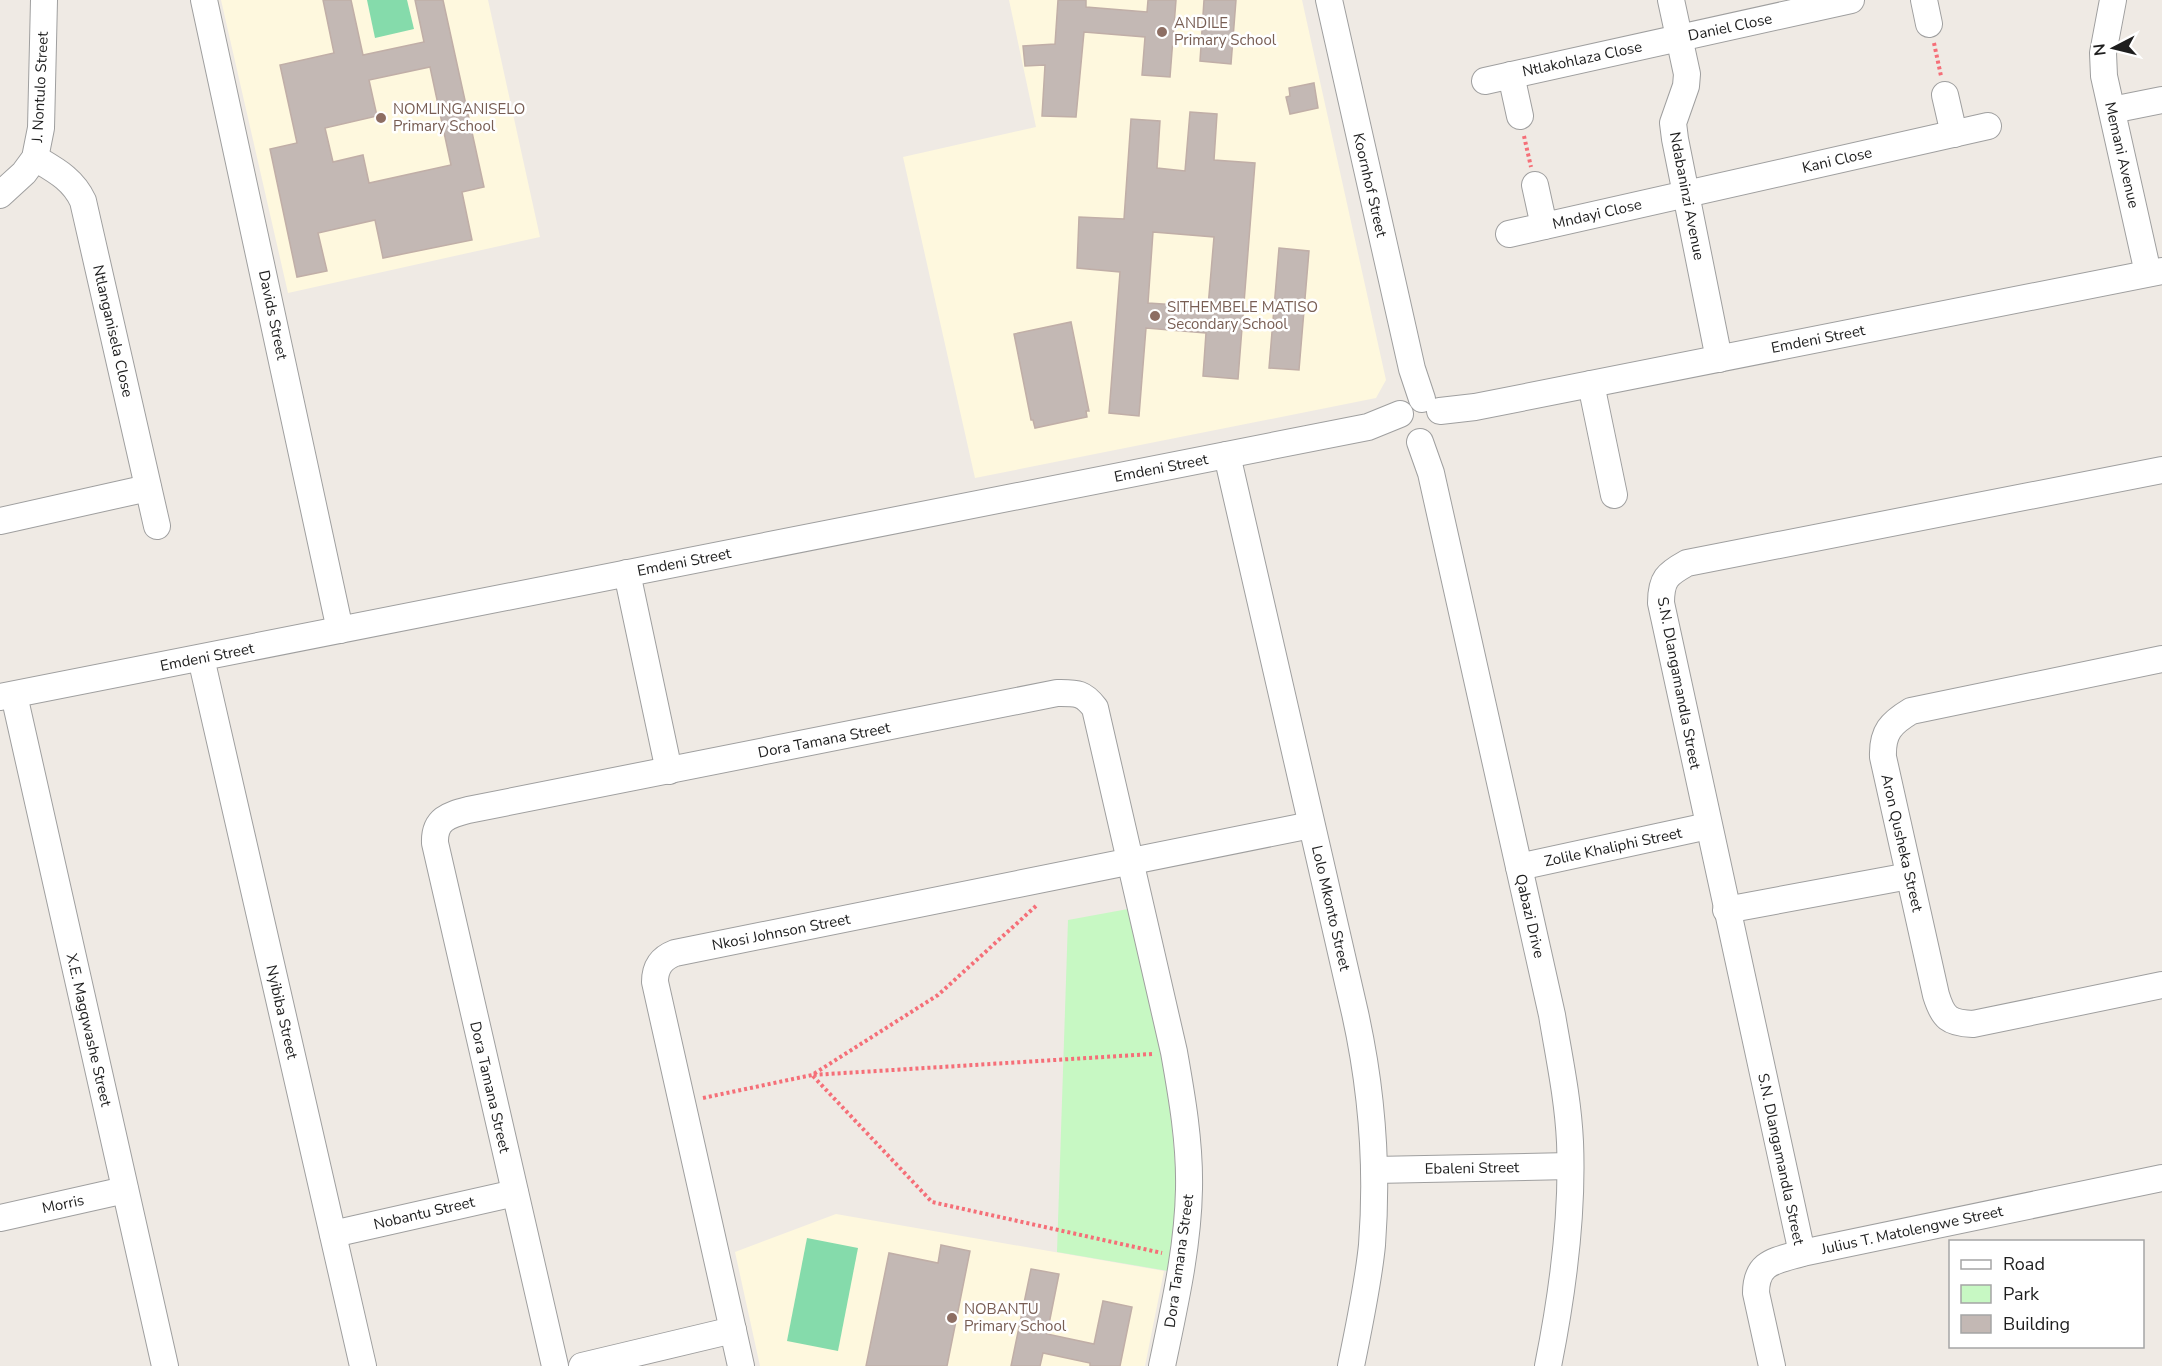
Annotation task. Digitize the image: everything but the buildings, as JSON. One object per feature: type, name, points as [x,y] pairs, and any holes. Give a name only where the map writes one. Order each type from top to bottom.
[{"type":"street","name":"J. Nontulo Street","points":[[0,195],[24,173],[35,158],[41,128],[44,0]]},
{"type":"street","name":"Davids Street","points":[[204,0],[340,630]]},
{"type":"street","name":"Koornhof Street","points":[[1329,0],[1412,369],[1421,420]]},
{"type":"street","name":"Ndabaninzi Avenue","points":[[1671,0],[1687,80],[1673,123],[1719,359]]},
{"type":"street","name":"Daniel Close","points":[[1679,38],[1851,0]]},
{"type":"street","name":"Memani Avenue","points":[[2113,0],[2103,53],[2104,76],[2155,272]]},
{"type":"street","name":"Ntlakohlaza Close","points":[[1485,81],[1679,38]]},
{"type":"street","points":[[1511,75],[1520,116]]},
{"type":"street","points":[[1945,95],[1954,134]]},
{"type":"street","points":[[2112,110],[2162,100]]},
{"type":"street","name":"Kani Close","points":[[1686,194],[1988,126]]},
{"type":"street","name":"Ntlanganisela Close","points":[[35,158],[59,172],[73,184],[83,201],[157,526]]},
{"type":"street","points":[[1535,185],[1544,226]]},
{"type":"street","name":"Mndayi Close","points":[[1509,234],[1686,194]]},
{"type":"street","name":"Emdeni Street","points":[[7,696],[1368,427],[1421,420],[1474,407],[2155,272]]},
{"type":"street","points":[[1591,384],[1614,495]]},
{"type":"street","name":"Qabazi Drive","points":[[1421,420],[1552,1015],[1566,1104],[1570,1166],[1568,1215],[1557,1319],[1548,1366]]},
{"type":"street","name":"Lolo Mkonto Street","points":[[1227,455],[1362,1044],[1371,1107],[1374,1208],[1369,1265],[1351,1366]]},
{"type":"street","name":"S.N. Dlangamandla Street","points":[[1802,1253],[1661,603],[1661,590],[1665,578],[1673,570],[1687,563],[2162,470]]},
{"type":"street","points":[[0,520],[148,488]]},
{"type":"street","points":[[627,573],[669,771]]},
{"type":"street","name":"Nyibiba Street","points":[[201,658],[363,1366]]},
{"type":"street","name":"Aron Qusheka Street","points":[[2162,659],[1911,711],[1893,722],[1886,737],[1883,757],[1908,876],[1940,1009],[1948,1019],[1960,1024],[1974,1024],[2162,985]]},
{"type":"street","name":"Dora Tamana Street","points":[[555,1366],[435,843],[437,829],[448,816],[468,810],[1058,693],[1075,693],[1084,696],[1095,708],[1182,1093],[1189,1166],[1188,1205],[1162,1366]]},
{"type":"street","name":"X.E. Magqwashe Street","points":[[7,696],[165,1366]]},
{"type":"street","name":"Nkosi Johnson Street","points":[[741,1366],[655,982],[657,967],[668,956],[1311,825]]},
{"type":"street","name":"Zolile Khaliphi Street","points":[[1519,867],[1708,826]]},
{"type":"street","points":[[1726,910],[1908,876]]},
{"type":"street","name":"Ebaleni Street","points":[[1374,1170],[1570,1166]]},
{"type":"street","name":"Julius T. Matolengwe Street","points":[[1772,1366],[1756,1293],[1756,1281],[1764,1267],[1802,1253],[2162,1178]]},
{"type":"street","name":"Morris","points":[[0,1218],[125,1190]]},
{"type":"street","name":"Nobantu Street","points":[[333,1234],[514,1193]]},
{"type":"street","points":[[582,1366],[733,1330]]},
{"type":"path","points":[[1927,12],[1945,95]]},
{"type":"path","points":[[1520,116],[1535,185]]},
{"type":"path","points":[[812,1075],[938,995],[1036,906]]},
{"type":"path","points":[[682,1103],[812,1075],[1174,1052]]},
{"type":"path","points":[[812,1075],[932,1202],[1181,1257]]},
{"type":"shaded area","name":"NOMLINGANISELO Primary School","points":[[221,0],[488,0],[540,237],[288,293]]},
{"type":"shaded area","name":"SITHEMBELE MATISO Secondary School","points":[[1009,0],[1302,0],[1386,380],[1376,398],[975,478],[903,157],[1036,127]]},
{"type":"shaded area","name":"NOBANTU Primary School","points":[[836,1214],[1164,1271],[1145,1366],[760,1366],[735,1252]]},
{"type":"green space","points":[[367,0],[407,0],[414,29],[375,38]]},
{"type":"green space","points":[[1128,909],[1164,1069],[1172,1126],[1177,1189],[1168,1271],[1057,1252],[1068,920]]},
{"type":"green space","points":[[807,1238],[858,1248],[838,1351],[787,1341]]},
{"type":"place","name":"ANDILE Primary School","points":[[1162,32]]},
{"type":"place","name":"NOMLINGANISELO Primary School","points":[[381,118]]},
{"type":"place","name":"SITHEMBELE MATISO Secondary School","points":[[1155,316]]},
{"type":"place","name":"NOBANTU Primary School","points":[[952,1318]]}]
